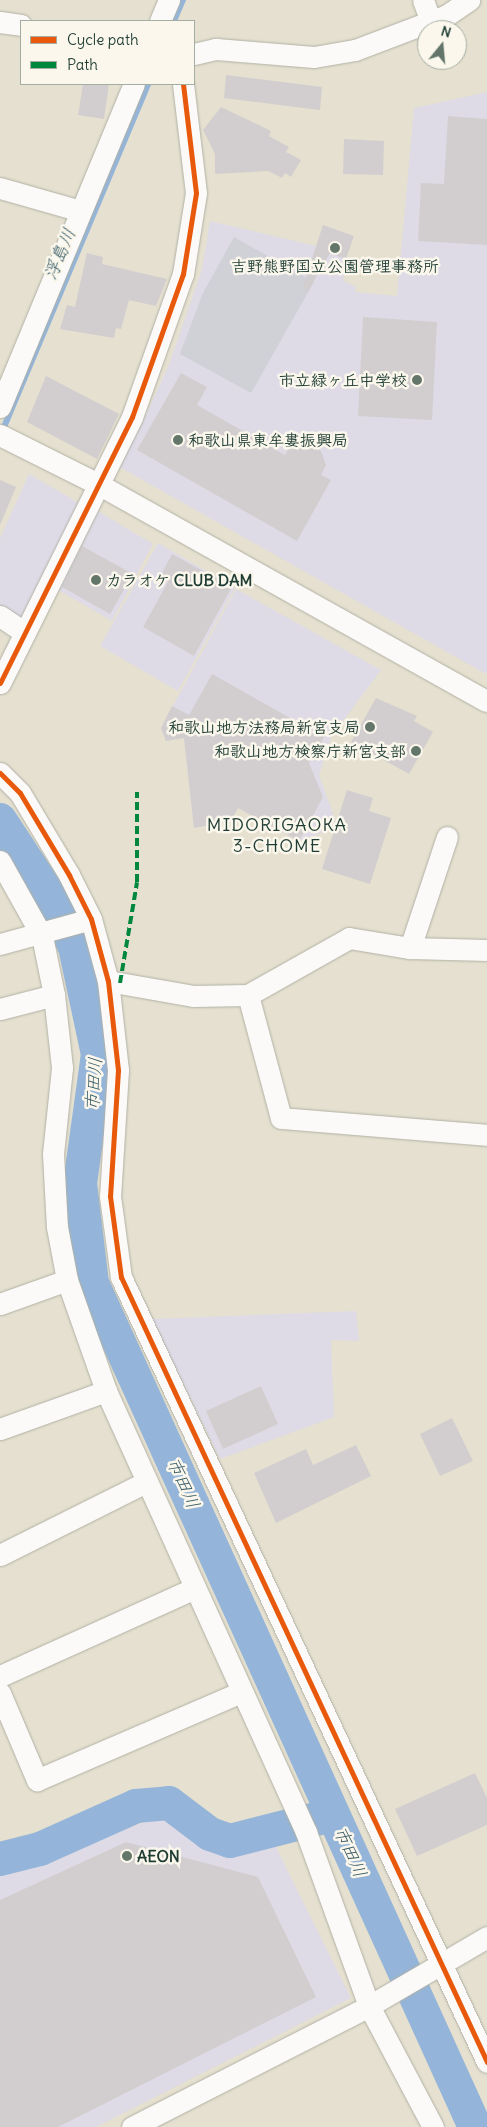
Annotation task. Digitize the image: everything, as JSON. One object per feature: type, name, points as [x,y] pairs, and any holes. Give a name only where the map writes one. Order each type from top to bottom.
[{"type":"street","points":[[160,20],[169,0]]},
{"type":"street","points":[[423,0],[430,20]]},
{"type":"street","points":[[434,20],[469,0]]},
{"type":"street","points":[[0,22],[20,25]]},
{"type":"street","points":[[195,54],[216,50],[314,57],[355,50],[417,27]]},
{"type":"street","points":[[0,407],[134,85]]},
{"type":"street","points":[[0,683],[147,382],[183,274],[196,193],[183,85]]},
{"type":"street","points":[[0,188],[81,210]]},
{"type":"street","points":[[0,435],[98,484],[487,701]]},
{"type":"street","points":[[0,616],[26,632]]},
{"type":"street","points":[[0,773],[20,793],[45,834],[91,919],[108,981],[118,1070],[110,1196],[121,1277],[487,2062]]},
{"type":"street","points":[[410,948],[447,837]]},
{"type":"street","points":[[0,861],[42,936],[54,994],[62,1068],[53,1154],[57,1227],[67,1280],[106,1392],[301,1823],[375,2002],[433,2127]]},
{"type":"street","points":[[0,944],[42,936],[91,919]]},
{"type":"street","points":[[108,981],[193,996],[248,995],[349,938],[410,948],[487,950]]},
{"type":"street","points":[[0,1008],[54,994]]},
{"type":"street","points":[[248,995],[281,1118],[487,1135]]},
{"type":"street","points":[[0,1304],[67,1280]]},
{"type":"street","points":[[0,1429],[106,1392]]},
{"type":"street","points":[[0,1555],[146,1482]]},
{"type":"street","points":[[0,1676],[195,1588]]},
{"type":"street","points":[[0,1693],[4,1713],[37,1780],[241,1692]]},
{"type":"street","points":[[132,2127],[375,2002],[441,1966],[487,1936]]},
{"type":"shaded area","points":[[487,92],[487,673],[484,673],[116,465],[136,436],[169,365],[202,269],[210,221],[316,246],[349,260],[343,280],[356,287],[355,292],[397,296],[414,108]]},
{"type":"shaded area","points":[[234,237],[314,282],[251,393],[180,354],[203,293]]},
{"type":"shaded area","points":[[29,474],[79,503],[24,620],[0,611],[0,538]]},
{"type":"shaded area","points":[[94,509],[153,544],[112,621],[55,588]]},
{"type":"shaded area","points":[[158,543],[235,588],[178,691],[100,646]]},
{"type":"shaded area","points":[[236,589],[381,670],[331,737],[319,775],[335,819],[332,829],[299,841],[238,808],[231,821],[194,828],[184,738],[166,741],[161,728]]},
{"type":"shaded area","points":[[356,1311],[359,1341],[331,1340],[334,1417],[220,1459],[152,1319]]},
{"type":"shaded area","points":[[161,1817],[220,1848],[273,1841],[351,1998],[96,2127],[0,2127],[0,1869]]},
{"type":"building","points":[[226,75],[322,87],[320,110],[224,98]]},
{"type":"building","points":[[83,85],[109,85],[104,119],[78,115]]},
{"type":"building","points":[[221,107],[271,131],[269,136],[289,147],[286,152],[301,160],[291,177],[285,173],[282,178],[268,171],[215,174],[215,154],[203,130]]},
{"type":"building","points":[[448,116],[487,119],[487,245],[418,241],[421,183],[444,184]]},
{"type":"building","points":[[344,139],[384,141],[383,175],[343,174]]},
{"type":"building","points":[[323,225],[354,236],[346,259],[330,253],[308,291],[302,289]]},
{"type":"building","points":[[87,253],[103,257],[102,264],[167,279],[156,306],[129,300],[121,329],[116,328],[114,338],[60,329],[67,305],[75,307]]},
{"type":"building","points":[[363,317],[437,322],[432,420],[358,416]]},
{"type":"building","points":[[181,373],[207,387],[197,405],[285,455],[295,437],[321,451],[326,465],[321,475],[331,480],[297,541],[137,450]]},
{"type":"building","points":[[46,376],[119,414],[97,459],[27,422]]},
{"type":"building","points":[[0,480],[16,487],[0,525]]},
{"type":"building","name":"カラオケ CLUB DAM","points":[[82,546],[133,574],[110,614],[62,587]]},
{"type":"building","points":[[172,554],[232,587],[194,656],[143,627],[169,580],[161,575]]},
{"type":"building","points":[[212,674],[324,737],[309,763],[323,797],[299,841],[238,808],[231,821],[194,828],[184,738],[166,741],[161,728],[172,706],[189,715]]},
{"type":"building","points":[[376,698],[417,716],[414,721],[433,732],[409,774],[351,742]]},
{"type":"building","points":[[347,790],[373,798],[369,811],[391,818],[370,884],[322,869]]},
{"type":"building","points":[[261,1386],[278,1424],[223,1449],[206,1411]]},
{"type":"building","points":[[452,1418],[473,1461],[440,1476],[420,1434]]},
{"type":"building","points":[[356,1445],[371,1476],[276,1523],[254,1473],[306,1449],[313,1465]]},
{"type":"building","points":[[475,1773],[487,1798],[487,1825],[417,1856],[395,1809]]},
{"type":"building","points":[[126,1842],[258,1877],[316,1997],[58,2127],[0,2127],[0,1900]]},
{"type":"waterway","name":"浮島川","points":[[174,20],[183,0]]},
{"type":"waterway","name":"浮島川","points":[[2,432],[148,85]]},
{"type":"waterway","name":"市田川","points":[[0,820],[46,890],[75,947],[98,1054],[80,1183],[92,1283],[475,2127]]},
{"type":"waterway","points":[[0,1859],[40,1849],[136,1806],[169,1803],[210,1834],[230,1841],[332,1815]]},
{"type":"marked path","points":[[120,983],[137,882],[137,792]]},
{"type":"cycle path","points":[[0,683],[132,417],[183,274],[196,193],[183,85]]},
{"type":"cycle path","points":[[0,773],[20,793],[69,875],[91,919],[108,981],[118,1070],[110,1196],[121,1277],[487,2062]]},
{"type":"place","name":"吉野熊野国立公園管理事務所","points":[[335,248]]},
{"type":"place","name":"市立緑ヶ丘中学校","points":[[417,380]]},
{"type":"place","name":"和歌山県東牟婁振興局","points":[[178,440]]},
{"type":"place","name":"カラオケ CLUB DAM","points":[[96,580]]},
{"type":"place","name":"和歌山地方法務局新宮支局","points":[[370,727]]},
{"type":"place","name":"和歌山地方検察庁新宮支部","points":[[416,751]]},
{"type":"place","name":"AEON","points":[[127,1856]]},
{"type":"district","name":"MIDORIGAOKA 3-CHOME","points":[[277,836]]}]
